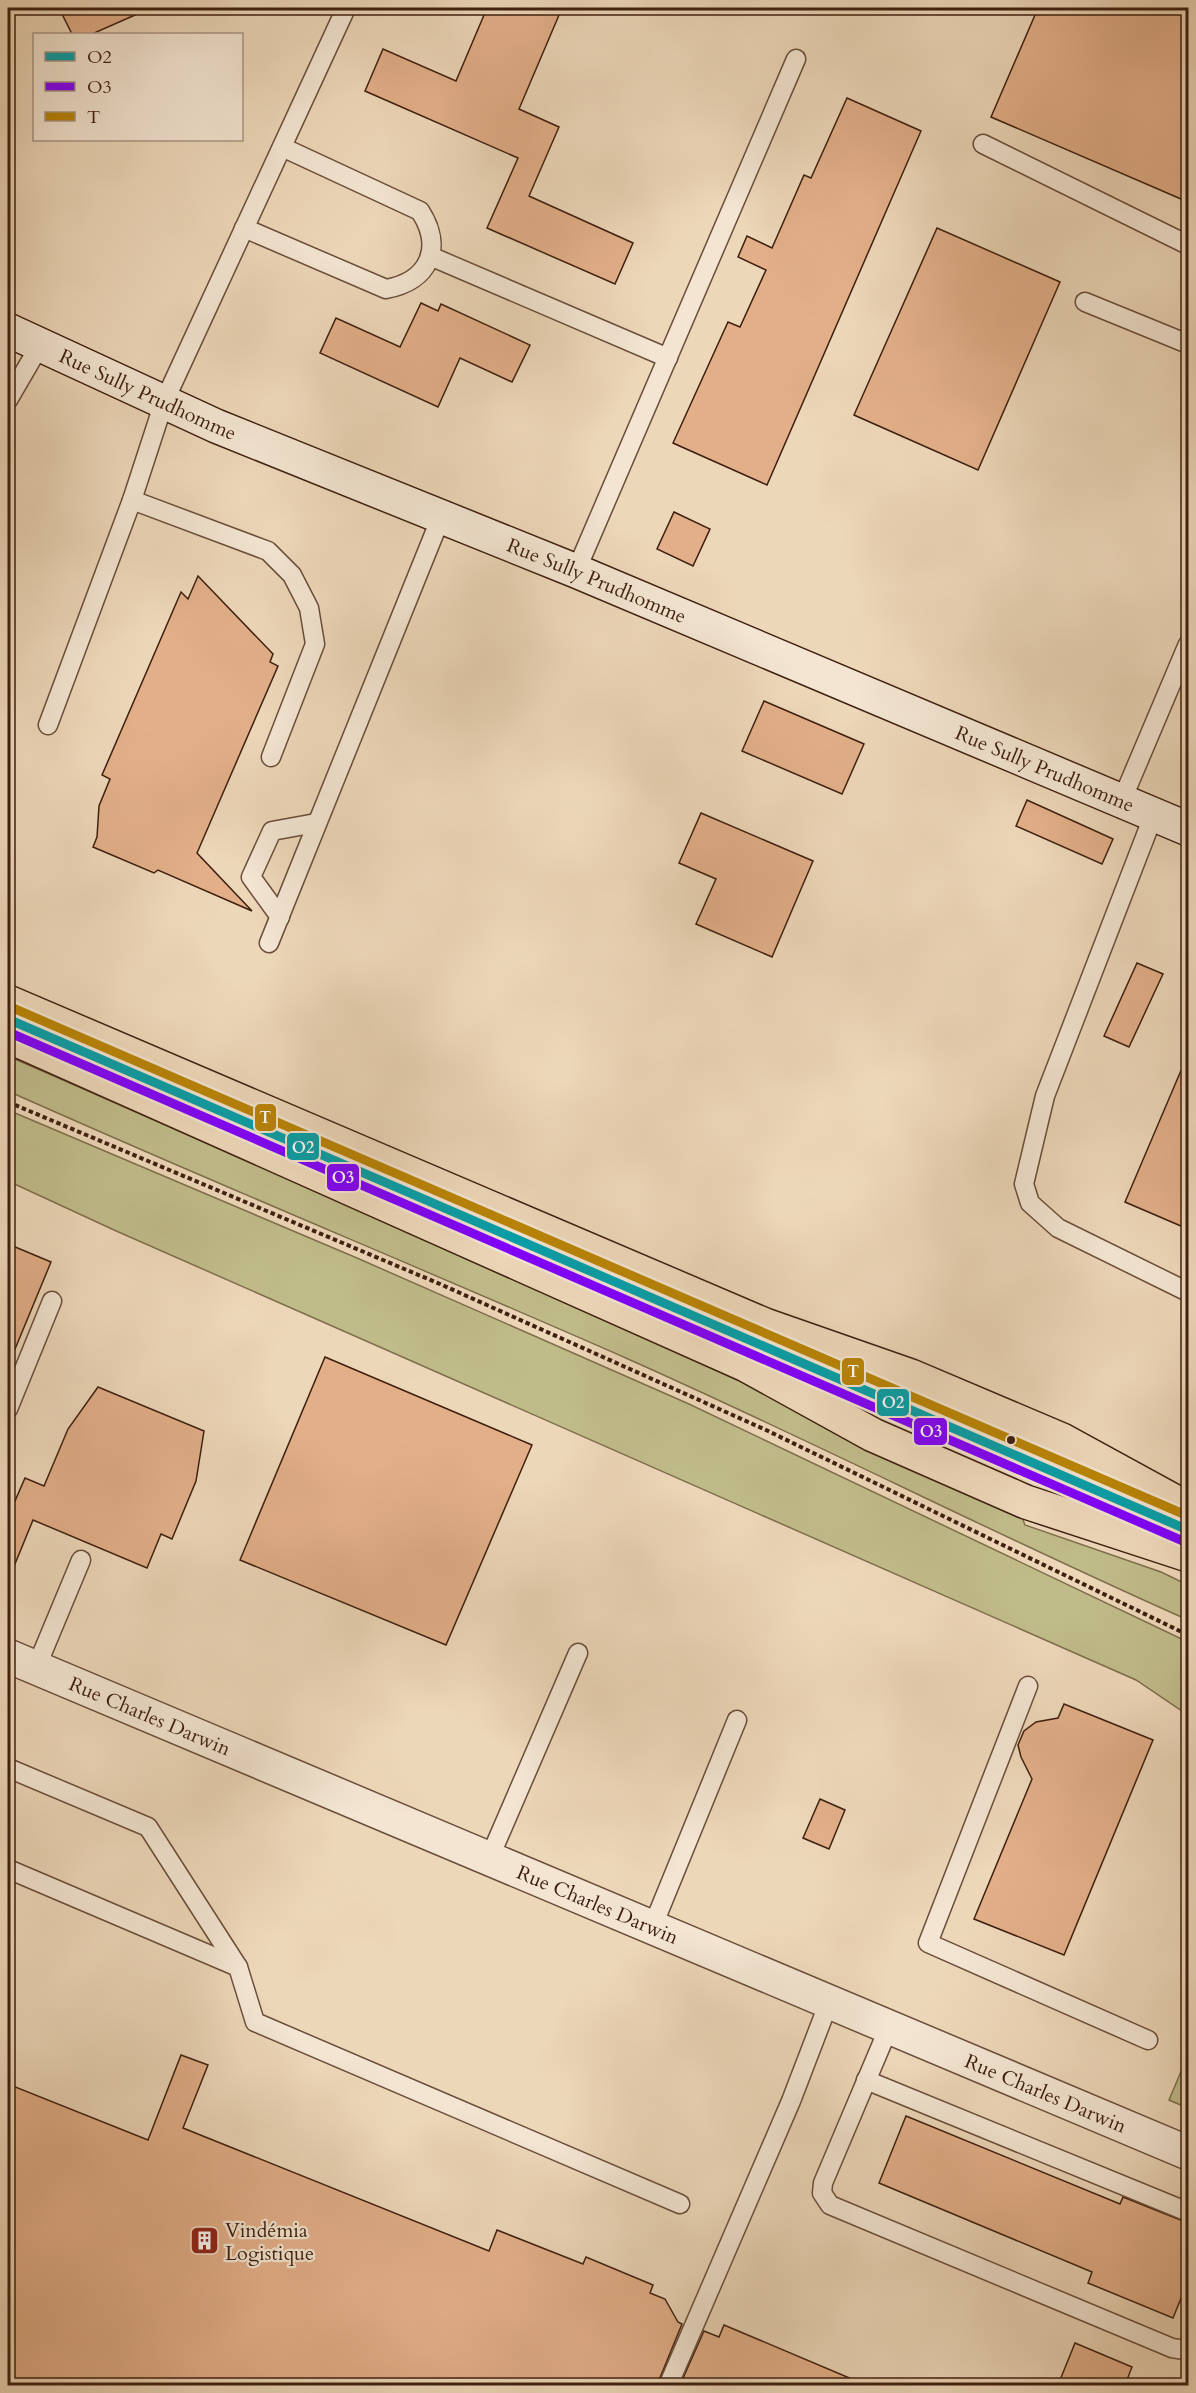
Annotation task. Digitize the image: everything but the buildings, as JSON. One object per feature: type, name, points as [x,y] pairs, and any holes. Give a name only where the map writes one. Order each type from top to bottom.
[{"type":"main road","points":[[8,1002],[765,1325],[911,1376],[1062,1440],[1188,1530]]},
{"type":"main road","points":[[8,1036],[746,1365],[873,1434],[1037,1506],[1188,1530]]},
{"type":"street","name":"Rue Sully Prudhomme","points":[[8,330],[216,426],[576,571],[1188,829]]},
{"type":"street","name":"Rue Charles Darwin","points":[[22,1662],[1188,2153]]},
{"type":"lane","points":[[48,725],[132,500],[164,402],[346,8]]},
{"type":"lane","points":[[576,571],[796,59]]},
{"type":"lane","points":[[984,144],[1188,245]]},
{"type":"lane","points":[[244,228],[386,289],[414,280],[424,269],[430,256],[432,240],[429,225],[420,211],[282,147]]},
{"type":"lane","points":[[430,256],[668,358]]},
{"type":"lane","points":[[1085,302],[1188,344]]},
{"type":"lane","points":[[8,400],[40,345]]},
{"type":"lane","points":[[132,500],[268,551],[292,575],[309,608],[315,644],[271,758]]},
{"type":"lane","points":[[269,943],[441,517]]},
{"type":"lane","points":[[1122,800],[1188,644]]},
{"type":"lane","points":[[1154,814],[1045,1096],[1024,1185],[1030,1203],[1058,1228],[1188,1292]]},
{"type":"lane","points":[[280,917],[251,877],[272,831],[316,823]]},
{"type":"lane","points":[[8,1019],[1188,1530]]},
{"type":"lane","points":[[8,1409],[52,1301]]},
{"type":"lane","points":[[22,1662],[81,1560]]},
{"type":"lane","points":[[489,1859],[578,1653]]},
{"type":"lane","points":[[1028,1686],[928,1943],[1148,2040]]},
{"type":"lane","points":[[652,1928],[738,1720]]},
{"type":"lane","points":[[8,1768],[148,1827],[238,1967],[255,2022],[680,2204]]},
{"type":"lane","points":[[8,1869],[238,1967]]},
{"type":"lane","points":[[668,2385],[791,2101],[829,2002]]},
{"type":"lane","points":[[889,2027],[823,2183],[822,2193],[830,2205],[1172,2348],[1185,2350],[1188,2348]]},
{"type":"lane","points":[[866,2080],[1188,2212]]},
{"type":"path","points":[[8,1102],[440,1284],[734,1416],[1188,1635]]},
{"type":"shaded area","points":[[8,1056],[737,1375],[1019,1510],[1025,1525],[1161,1572],[1188,1585],[1188,1620],[628,1359],[8,1091]]},
{"type":"shaded area","points":[[8,1110],[357,1258],[689,1404],[1188,1642],[1188,1715],[1136,1680],[114,1230],[8,1181]]},
{"type":"shaded area","points":[[1188,2055],[1188,2108],[1169,2100]]},
{"type":"transit line","name":"T","points":[[13,1008],[1188,1516]]},
{"type":"transit line","name":"O2","points":[[8,1019],[1188,1530]]},
{"type":"transit line","name":"O3","points":[[8,1032],[1183,1541]]},
{"type":"place","name":"Vindémia Logistique","points":[[204,2241]]}]
